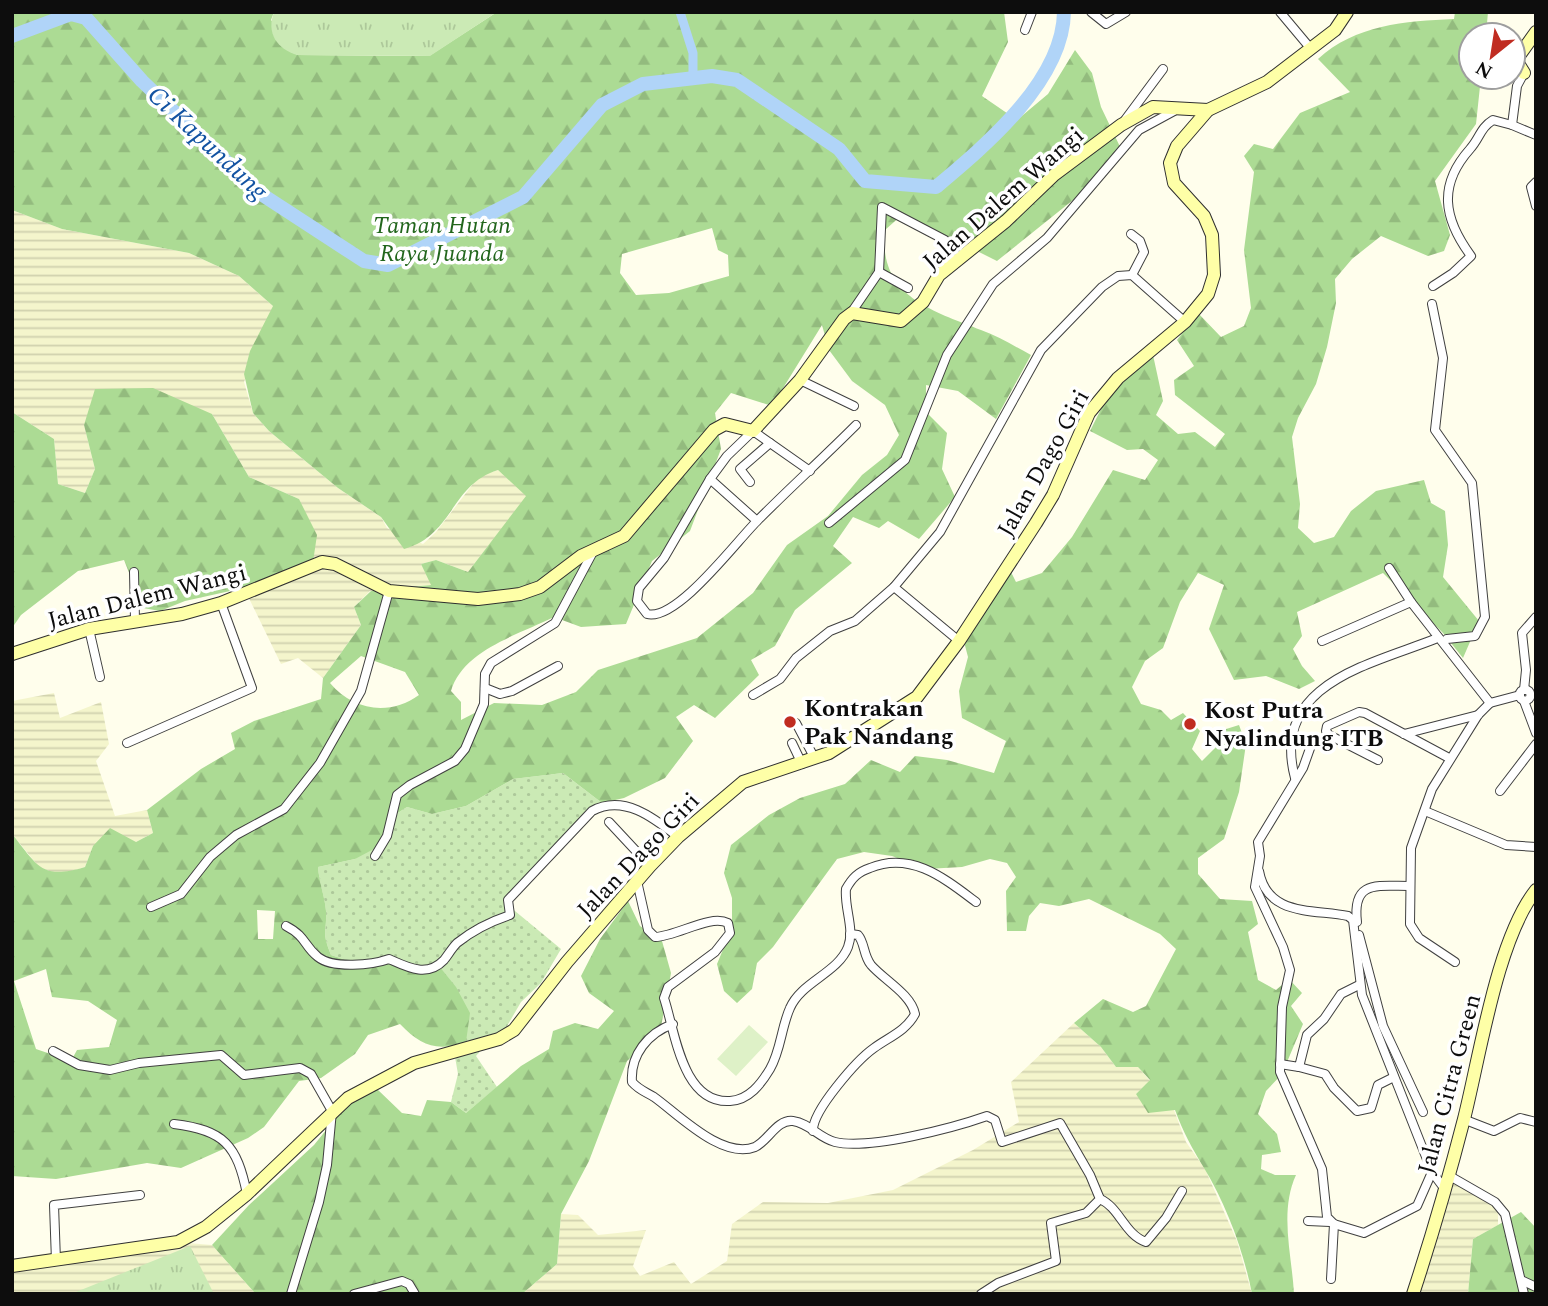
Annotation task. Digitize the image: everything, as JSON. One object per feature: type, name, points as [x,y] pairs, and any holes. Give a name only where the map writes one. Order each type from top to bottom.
[{"type":"main road","points":[[1208,110],[1267,82],[1335,30],[1347,12]]},
{"type":"main road","name":"Jalan Dalem Wangi","points":[[851,313],[901,321],[923,302],[939,275],[1006,221],[1054,175],[1121,125],[1153,107],[1208,110]]},
{"type":"main road","name":"Jalan Dago Giri","points":[[12,1266],[178,1241],[206,1227],[247,1194],[348,1098],[414,1063],[499,1039],[514,1030],[650,866],[678,836],[743,782],[815,759],[854,739],[917,697],[959,641],[1053,495],[1089,413],[1118,378],[1185,322],[1208,294],[1214,275],[1212,235],[1204,216],[1174,183],[1170,163],[1177,146],[1208,110]]},
{"type":"main road","points":[[753,431],[800,380],[851,313]]},
{"type":"main road","name":"Jalan Dalem Wangi","points":[[12,653],[89,629],[182,614],[222,603],[329,561],[389,591],[478,599],[520,594],[540,587],[594,550],[615,543],[634,527],[714,430],[724,424],[753,431]]},
{"type":"main road","name":"Jalan Citra Green","points":[[1413,1294],[1464,1119],[1510,939],[1527,901],[1536,890]]},
{"type":"street","points":[[1025,30],[1032,12]]},
{"type":"street","points":[[1091,12],[1106,24],[1126,12]]},
{"type":"street","points":[[1280,12],[1311,49]]},
{"type":"street","points":[[1121,125],[1163,69]]},
{"type":"street","points":[[1512,125],[1516,91]]},
{"type":"street","points":[[829,523],[905,460],[947,355],[993,284],[1047,238],[1139,130],[1178,108]]},
{"type":"street","points":[[1433,286],[1453,273],[1471,256],[1449,209],[1448,184],[1453,169],[1472,147],[1483,126],[1493,120],[1536,135]]},
{"type":"street","points":[[1536,182],[1531,187],[1536,206]]},
{"type":"street","points":[[851,313],[879,272],[883,207],[945,240]]},
{"type":"street","points":[[1131,234],[1140,241],[1144,252],[1132,275]]},
{"type":"street","points":[[879,272],[908,288]]},
{"type":"street","points":[[753,695],[780,679],[796,658],[830,631],[855,621],[894,587],[940,532],[1041,350],[1102,287],[1118,276],[1132,275],[1185,322]]},
{"type":"street","points":[[1295,778],[1291,762],[1295,723],[1306,704],[1319,691],[1373,661],[1441,641],[1475,636],[1485,617],[1472,482],[1435,430],[1443,358],[1432,304]]},
{"type":"street","points":[[800,380],[853,405]]},
{"type":"street","points":[[810,471],[753,431],[727,456],[710,479],[664,558],[639,587],[637,601],[643,610],[652,615],[660,614],[692,590],[757,521],[810,471],[856,425]]},
{"type":"street","points":[[750,482],[740,469],[770,443]]},
{"type":"street","points":[[710,479],[757,521]]},
{"type":"street","points":[[375,856],[387,836],[397,795],[455,761],[465,749],[484,704],[485,674],[491,663],[555,623],[594,550]]},
{"type":"street","points":[[1389,568],[1411,603],[1490,703]]},
{"type":"street","points":[[134,572],[135,621]]},
{"type":"street","points":[[894,587],[959,641]]},
{"type":"street","points":[[151,907],[181,894],[210,857],[236,835],[284,809],[320,763],[361,691],[389,591]]},
{"type":"street","points":[[127,743],[252,688],[222,603]]},
{"type":"street","points":[[1322,641],[1411,603]]},
{"type":"street","points":[[1536,617],[1522,633],[1527,694],[1536,733]]},
{"type":"street","points":[[89,629],[100,677]]},
{"type":"street","points":[[485,688],[499,694],[512,691],[558,666]]},
{"type":"street","points":[[1455,962],[1415,934],[1410,924],[1411,848],[1432,789],[1478,715],[1490,703],[1527,694]]},
{"type":"street","points":[[1378,760],[1329,735],[1327,726],[1365,712],[1449,758]]},
{"type":"street","points":[[1404,734],[1478,715]]},
{"type":"street","points":[[796,723],[815,759]]},
{"type":"street","points":[[1313,740],[1303,768],[1258,842],[1262,887],[1271,899],[1289,907],[1350,917],[1359,985],[1432,1172],[1446,1181],[1496,1202],[1505,1214],[1524,1294]]},
{"type":"street","points":[[792,743],[802,764]]},
{"type":"street","points":[[1500,790],[1536,744]]},
{"type":"street","points":[[286,926],[303,935],[317,956],[325,960],[367,966],[389,959],[410,968],[431,970],[445,959],[456,944],[494,921],[510,915],[508,900],[592,811],[602,806],[634,808],[678,836]]},
{"type":"street","points":[[1425,811],[1506,845],[1536,846]]},
{"type":"street","points":[[610,822],[650,866]]},
{"type":"street","points":[[1259,859],[1255,878],[1257,893],[1283,947],[1290,970],[1282,1007],[1282,1078],[1322,1169],[1326,1214],[1332,1223],[1331,1279]]},
{"type":"street","points":[[637,881],[648,930],[655,937],[686,931],[713,919],[725,920],[730,927],[723,944],[668,987],[664,998],[689,1078],[710,1097],[719,1101],[744,1098],[763,1081],[771,1068],[790,1007],[802,991],[842,957],[850,934],[846,889],[859,872],[887,861],[901,860],[948,881],[976,902]]},
{"type":"street","points":[[1409,886],[1369,887],[1355,905],[1374,999],[1423,1112]]},
{"type":"street","points":[[813,1131],[817,1114],[842,1083],[872,1049],[910,1025],[915,1014],[909,1002],[869,963],[858,935],[850,934]]},
{"type":"street","points":[[1299,1067],[1307,1035],[1324,1019],[1341,994],[1359,985]]},
{"type":"street","points":[[673,1024],[652,1034],[636,1058],[632,1082],[638,1090],[653,1097],[684,1123],[720,1143],[741,1150],[757,1146],[783,1122],[794,1121],[824,1138],[850,1143],[920,1135],[990,1115],[1002,1142],[1060,1123],[1090,1175],[1100,1199],[1108,1203],[1129,1231],[1146,1242],[1166,1218],[1181,1191]]},
{"type":"street","points":[[53,1051],[79,1065],[110,1070],[139,1063],[221,1055],[244,1075],[300,1068],[311,1074],[332,1111],[327,1165],[319,1202],[291,1294]]},
{"type":"street","points":[[1280,1064],[1325,1074],[1355,1110],[1359,1121]]},
{"type":"street","points":[[1355,1110],[1371,1108],[1378,1085],[1394,1077]]},
{"type":"street","points":[[1464,1119],[1494,1131],[1520,1118],[1536,1122]]},
{"type":"street","points":[[174,1125],[205,1128],[219,1135],[239,1163],[247,1194]]},
{"type":"street","points":[[1308,1221],[1332,1223],[1364,1233],[1417,1206],[1432,1172]]},
{"type":"street","points":[[56,1261],[54,1205],[140,1195]]},
{"type":"street","points":[[981,1294],[998,1283],[1056,1261],[1058,1257],[1051,1223],[1086,1213],[1100,1199]]},
{"type":"street","points":[[355,1294],[402,1281],[410,1284],[415,1294]]},
{"type":"street","points":[[1523,1281],[1536,1287]]},
{"type":"green space","name":"Taman Hutan Raya Juanda","points":[[12,12],[274,12],[271,20],[297,55],[429,56],[497,12],[1004,12],[1008,42],[982,96],[1017,120],[1048,94],[1075,50],[1092,73],[1101,107],[1123,153],[1088,188],[997,261],[903,214],[885,230],[885,252],[890,271],[899,285],[912,297],[927,307],[994,335],[1031,355],[996,419],[958,391],[926,385],[926,412],[947,433],[942,469],[955,497],[919,539],[888,521],[879,528],[853,517],[833,546],[852,563],[795,610],[775,646],[751,660],[759,675],[715,718],[694,705],[676,717],[693,741],[665,778],[624,798],[602,803],[563,773],[513,779],[466,806],[432,814],[407,807],[393,816],[387,842],[355,859],[318,867],[326,911],[325,936],[331,955],[352,962],[439,966],[456,987],[470,1013],[466,1042],[446,1046],[430,1045],[415,1038],[400,1024],[368,1035],[355,1054],[321,1078],[299,1081],[264,1127],[248,1138],[181,1168],[147,1163],[56,1179],[12,1176],[12,834],[35,862],[49,871],[59,872],[85,867],[93,846],[110,828],[136,842],[153,833],[147,810],[201,769],[235,749],[231,733],[254,721],[321,699],[323,678],[361,625],[354,607],[371,591],[431,585],[421,564],[436,560],[468,572],[526,496],[498,470],[482,477],[470,487],[433,533],[404,549],[381,517],[338,488],[269,431],[253,413],[244,374],[250,351],[273,306],[239,276],[189,253],[62,229],[12,210]],"holes":[[[712,228],[718,250],[728,255],[729,276],[669,293],[636,295],[620,273],[622,254]],[[822,325],[829,350],[852,381],[885,405],[899,435],[887,455],[862,475],[828,516],[787,545],[753,593],[697,638],[598,670],[576,692],[542,705],[494,703],[461,720],[461,702],[451,691],[457,677],[479,654],[494,645],[554,617],[581,627],[626,624],[652,561],[690,531],[721,449],[715,413],[731,393],[772,406]],[[361,656],[405,672],[419,695],[396,706],[372,707],[350,700],[330,683]],[[257,910],[275,911],[273,939],[258,939]],[[46,969],[52,997],[88,1001],[117,1020],[109,1047],[77,1050],[71,1061],[36,1049],[14,981]]]},
{"type":"green space","points":[[274,12],[497,12],[430,56],[297,55],[284,49],[275,39],[271,27]]},
{"type":"green space","points":[[1455,12],[1488,12],[1487,21],[1457,21],[1457,91],[1480,91],[1476,124],[1435,181],[1450,235],[1444,251],[1428,256],[1381,236],[1352,259],[1335,279],[1336,303],[1327,347],[1316,384],[1298,418],[1292,437],[1300,504],[1298,528],[1314,543],[1334,537],[1351,511],[1376,491],[1424,480],[1431,503],[1445,511],[1448,545],[1443,577],[1479,621],[1463,658],[1443,633],[1383,573],[1297,612],[1302,636],[1293,649],[1302,666],[1315,681],[1299,689],[1266,676],[1234,680],[1209,629],[1224,585],[1198,573],[1180,602],[1163,648],[1145,661],[1132,687],[1141,704],[1161,710],[1171,720],[1183,713],[1200,731],[1192,749],[1202,761],[1218,745],[1223,730],[1239,725],[1246,744],[1239,792],[1224,839],[1198,858],[1198,874],[1220,899],[1252,901],[1258,924],[1248,932],[1258,980],[1276,990],[1289,979],[1302,993],[1291,1006],[1303,1024],[1282,1074],[1266,1091],[1258,1114],[1277,1134],[1281,1152],[1262,1155],[1261,1169],[1275,1175],[1296,1175],[1287,1219],[1294,1294],[1252,1294],[1227,1213],[1175,1110],[1148,1113],[1136,1094],[1150,1080],[1138,1067],[1116,1067],[1101,1047],[1074,1023],[1103,999],[1133,1012],[1146,1006],[1176,949],[1160,934],[1089,899],[1059,906],[1040,903],[1029,916],[1026,931],[1007,931],[1006,891],[1016,877],[1007,863],[990,859],[962,867],[926,869],[892,856],[864,852],[837,859],[773,947],[757,963],[752,989],[737,1003],[724,991],[717,964],[732,928],[732,898],[724,873],[731,845],[769,815],[800,798],[845,784],[871,760],[900,772],[915,756],[947,760],[994,773],[1006,741],[962,718],[959,691],[968,657],[963,638],[1009,568],[1016,582],[1042,573],[1072,537],[1113,470],[1145,480],[1158,460],[1143,449],[1127,450],[1090,431],[1107,397],[1153,355],[1163,401],[1156,415],[1178,434],[1195,432],[1215,447],[1225,434],[1175,395],[1174,380],[1194,366],[1177,340],[1198,313],[1221,337],[1244,326],[1251,308],[1244,250],[1254,172],[1244,156],[1254,144],[1273,149],[1300,113],[1350,92],[1318,59],[1332,48],[1364,32],[1382,27],[1454,19]]},
{"type":"green space","points":[[12,210],[62,229],[189,253],[239,276],[273,306],[244,382],[253,413],[269,431],[338,488],[381,517],[387,528],[423,544],[436,532],[479,476],[498,470],[527,496],[468,572],[436,560],[421,564],[432,585],[370,591],[354,607],[361,625],[323,678],[298,658],[281,664],[244,588],[299,499],[249,477],[212,414],[84,425],[95,469],[85,493],[58,484],[54,439],[12,412]]},
{"type":"green space","points":[[153,388],[212,414],[249,477],[299,499],[317,535],[313,562],[275,581],[185,601],[160,611],[143,608],[124,560],[78,571],[21,615],[12,628],[12,412],[54,439],[58,484],[85,493],[95,469],[84,425],[95,389]]},
{"type":"green space","points":[[54,693],[60,718],[101,702],[109,744],[96,761],[115,816],[147,810],[153,833],[136,842],[93,846],[85,867],[59,875],[39,867],[12,834],[12,701]]},
{"type":"green space","points":[[563,773],[602,803],[503,901],[561,949],[541,983],[521,1002],[503,1033],[487,1043],[476,1056],[497,1087],[466,1113],[451,1102],[458,1074],[439,966],[352,962],[331,955],[325,936],[326,911],[318,867],[355,859],[393,816],[407,807],[432,814],[466,806],[513,779]]},
{"type":"green space","points":[[628,901],[640,926],[662,941],[671,973],[660,1032],[627,1061],[589,1161],[561,1214],[557,1264],[522,1294],[251,1294],[254,1292],[212,1245],[249,1205],[314,1145],[348,1103],[377,1089],[402,1113],[421,1116],[427,1100],[451,1102],[466,1113],[521,1066],[549,1049],[553,1031],[575,1023],[598,1029],[614,1011],[589,993],[581,976],[600,939]]},
{"type":"green space","points":[[1074,1023],[1101,1047],[1116,1067],[1138,1067],[1150,1081],[1136,1094],[1174,1110],[1186,1142],[1205,1169],[1237,1241],[1252,1294],[522,1294],[557,1264],[561,1214],[578,1215],[598,1235],[646,1230],[633,1266],[640,1276],[674,1262],[691,1284],[727,1261],[732,1224],[763,1202],[828,1203],[893,1190],[973,1150],[1019,1122],[1011,1082]]},
{"type":"green space","points":[[749,1025],[768,1042],[736,1076],[717,1059]]},
{"type":"green space","points":[[1454,1182],[1498,1209],[1498,1225],[1473,1239],[1468,1294],[1416,1294]]},
{"type":"green space","points":[[1521,1212],[1536,1228],[1536,1294],[1468,1294],[1473,1239]]},
{"type":"green space","points":[[176,1242],[212,1245],[255,1293],[12,1294],[12,1259],[61,1251]]},
{"type":"green space","points":[[190,1246],[214,1294],[71,1294]]},
{"type":"waterway","points":[[680,12],[693,53],[693,76]]},
{"type":"waterway","name":"Ci Kapundung","points":[[12,36],[71,14],[86,18],[142,81],[258,192],[364,261],[388,265],[523,197],[602,105],[643,84],[712,76],[737,80],[839,149],[865,181],[936,187],[998,132],[1036,87],[1060,38],[1064,12]]},
{"type":"place","name":"Kontrakan Pak Nandang","points":[[790,722]]},
{"type":"place","name":"Kost Putra Nyalindung ITB","points":[[1190,724]]}]
